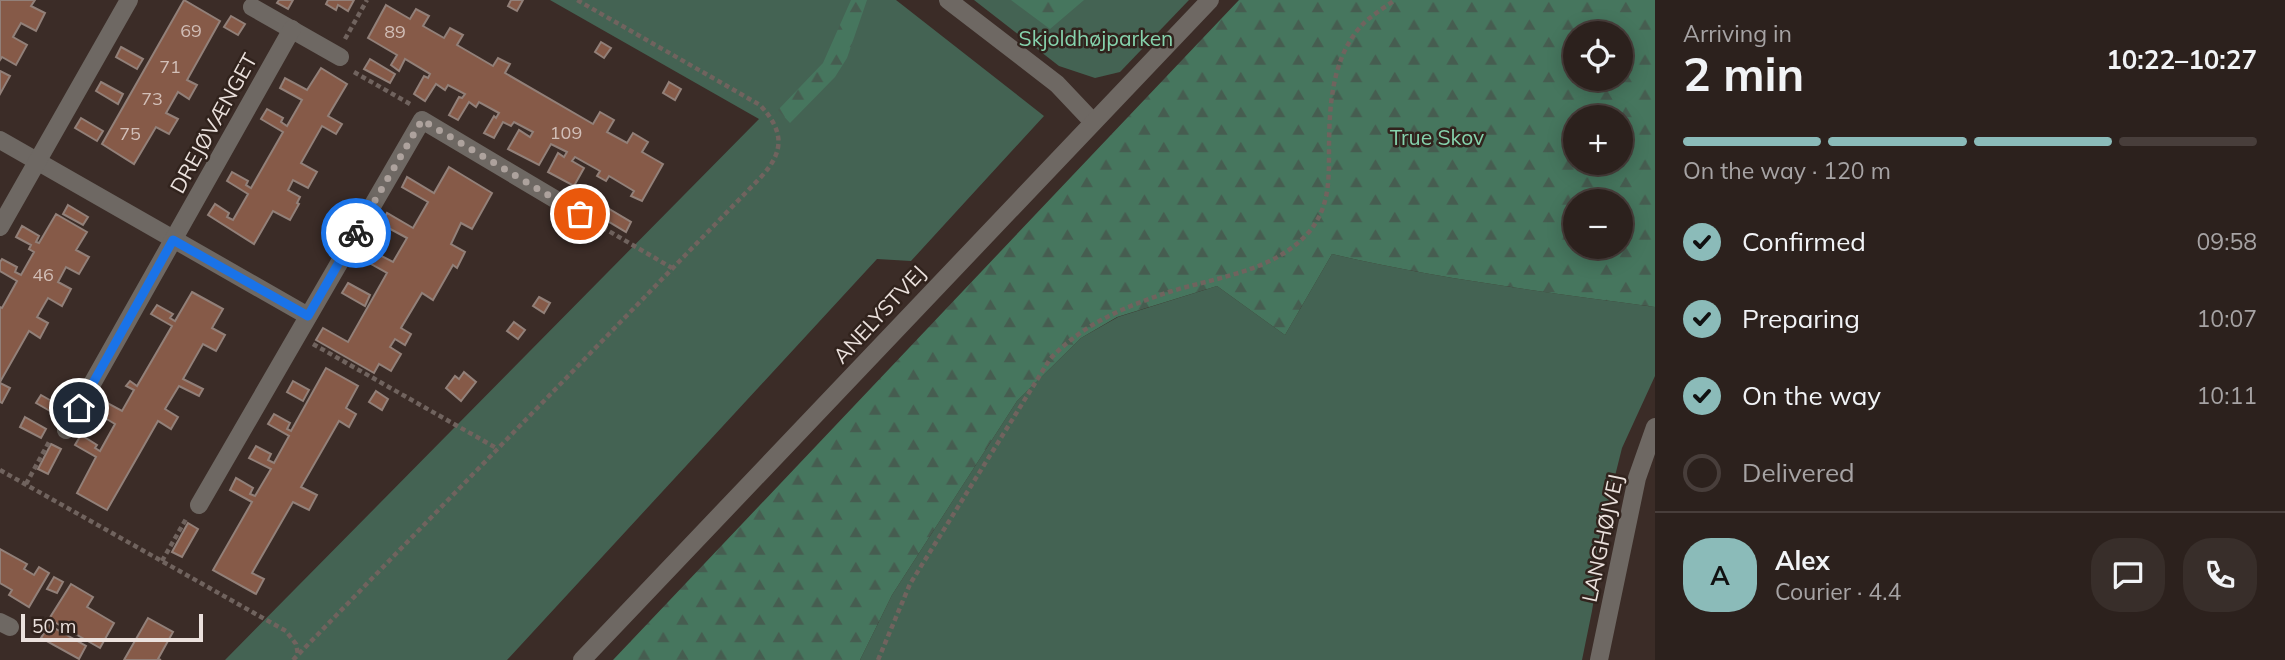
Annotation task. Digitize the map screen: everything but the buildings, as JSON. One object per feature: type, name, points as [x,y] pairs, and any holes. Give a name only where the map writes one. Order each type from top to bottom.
[{"type":"street","points":[[0,227],[128,0]]},
{"type":"street","points":[[948,0],[1058,84],[1092,121]]},
{"type":"street","name":"ANELYSTVEJ","points":[[582,660],[1210,0]]},
{"type":"street","points":[[252,7],[338,56]]},
{"type":"street","name":"DREJØVÆNGET","points":[[66,430],[292,30]]},
{"type":"street","points":[[200,505],[422,120],[580,214]]},
{"type":"street","points":[[0,141],[308,316]]},
{"type":"street","name":"LANGHØJVEJ","points":[[1599,660],[1637,478],[1655,427]]},
{"type":"path","points":[[367,0],[337,61],[426,114],[422,120]]},
{"type":"path","points":[[293,660],[770,168],[776,158],[780,136],[769,114],[750,99],[577,0]]},
{"type":"path","points":[[878,660],[910,584],[1043,369],[1065,342],[1115,312],[1169,292],[1249,270],[1288,251],[1308,232],[1322,212],[1329,190],[1329,119],[1336,75],[1348,46],[1364,23],[1395,0]]},
{"type":"path","points":[[580,214],[672,268]]},
{"type":"path","points":[[297,335],[498,449]]},
{"type":"path","points":[[26,484],[57,429],[66,430]]},
{"type":"path","points":[[0,470],[286,631],[296,644],[298,654]]},
{"type":"path","points":[[162,561],[195,503],[200,505]]},
{"type":"green space","points":[[550,0],[896,0],[1044,116],[911,261],[877,259],[507,660],[225,660],[759,119]]},
{"type":"green space","points":[[851,0],[867,0],[847,58],[835,77],[790,123],[778,110],[823,63]]},
{"type":"green space","name":"Skjoldhøjparken","points":[[974,0],[1189,0],[1120,72],[1095,78],[1059,66]]},
{"type":"green space","points":[[1011,0],[1084,0],[1050,29]]},
{"type":"green space","name":"True Skov","points":[[1239,0],[1655,0],[1655,307],[1452,278],[1332,254],[1285,335],[1217,286],[1117,317],[1081,338],[1017,401],[892,595],[860,660],[613,660]]},
{"type":"green space","points":[[1332,254],[1452,278],[1655,307],[1655,376],[1622,448],[1611,492],[1582,660],[860,660],[892,595],[1017,401],[1081,338],[1118,317],[1217,286],[1285,335]]},
{"type":"way so far","points":[[356,233],[422,120],[580,214]]},
{"type":"route","points":[[79,408],[173,240],[308,316],[356,233]]}]
